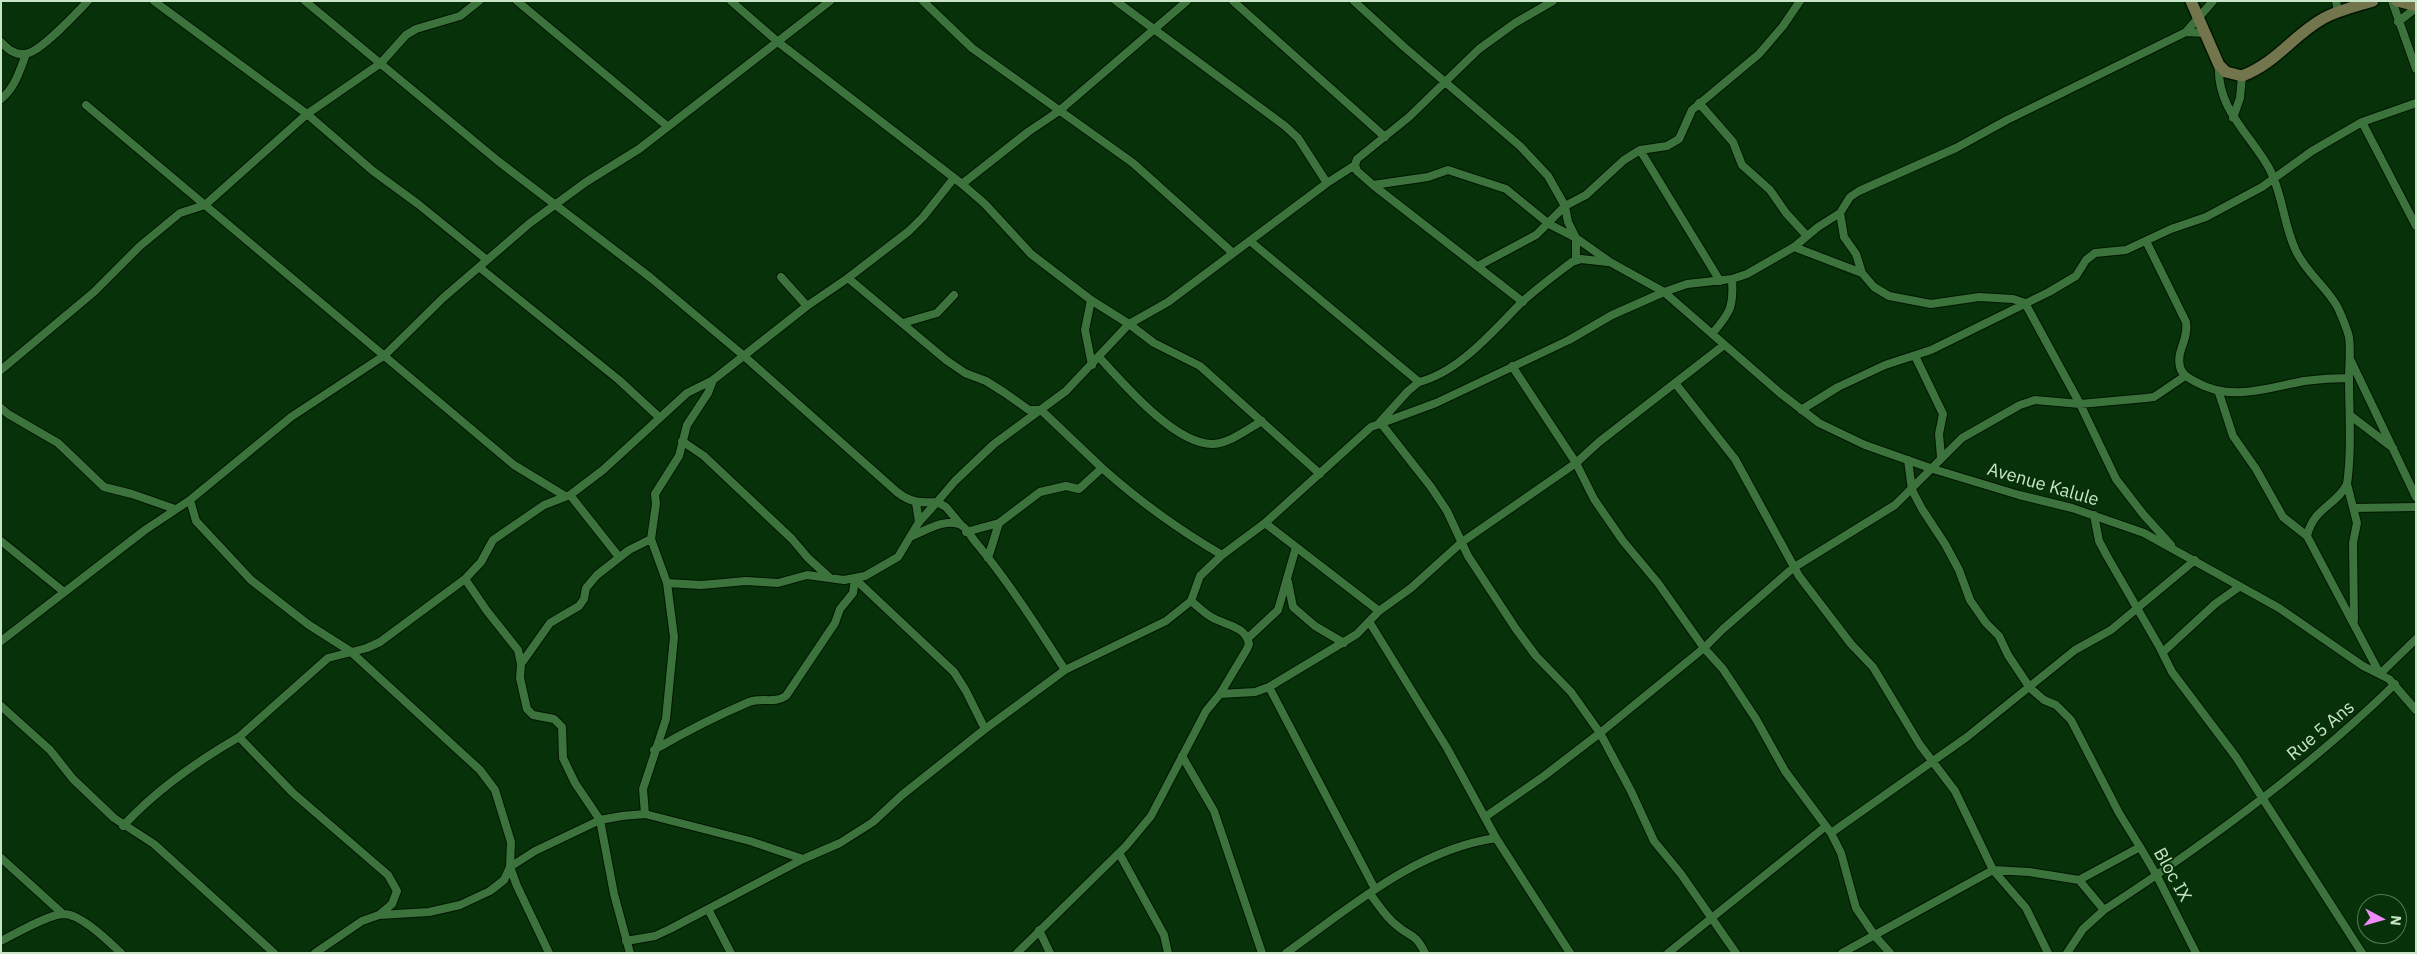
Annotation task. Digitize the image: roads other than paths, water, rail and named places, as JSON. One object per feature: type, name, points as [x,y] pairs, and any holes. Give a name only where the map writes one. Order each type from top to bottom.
[{"type":"street","points":[[1,42],[12,52],[26,54],[44,44],[88,1]]},
{"type":"street","points":[[154,1],[308,114],[373,171],[488,260]]},
{"type":"street","points":[[305,1],[381,62],[498,162],[644,273],[744,356],[908,501],[916,503],[937,502],[946,508],[988,558],[1065,670]]},
{"type":"street","points":[[1,370],[94,292],[140,246],[180,213],[206,204],[308,114],[381,62],[406,35],[416,29],[460,16],[479,1]]},
{"type":"street","points":[[517,1],[667,126]]},
{"type":"street","points":[[731,1],[778,42],[962,184],[985,204],[1031,254],[1090,300],[1129,324],[1154,343],[1200,366],[1320,474]]},
{"type":"street","points":[[1,641],[175,509],[190,500],[284,423],[385,355],[443,298],[554,206],[586,182],[638,149],[830,1]]},
{"type":"street","points":[[924,1],[972,48],[1133,163],[1233,253]]},
{"type":"street","points":[[1116,1],[1285,126],[1298,138],[1327,182]]},
{"type":"street","points":[[962,184],[1059,111],[1187,1]]},
{"type":"street","points":[[1233,1],[1386,137]]},
{"type":"street","points":[[1354,1],[1444,82],[1520,146],[1548,176],[1565,206],[1568,222],[1576,238],[1576,260]]},
{"type":"street","points":[[667,583],[701,585],[746,581],[778,583],[808,575],[855,579],[865,576],[898,557],[918,522],[955,481],[994,444],[1066,391],[1129,324],[1168,302],[1327,182],[1355,165],[1358,159],[1386,137],[1428,99],[1479,49],[1515,23],[1554,1]]},
{"type":"street","points":[[1478,266],[1527,240],[1549,224],[1565,206],[1586,195],[1624,160],[1640,150],[1666,146],[1679,139],[1692,110],[1758,54],[1783,26],[1800,1]]},
{"type":"street","points":[[2191,1],[2219,65],[2220,88],[2234,118],[2256,148],[2274,178],[2288,233],[2296,251],[2308,272],[2332,299],[2348,335],[2351,361],[2349,378],[2351,416],[2347,484],[2357,523],[2352,543],[2354,623]]},
{"type":"street","points":[[626,942],[655,936],[803,859],[840,843],[873,822],[902,795],[985,729],[1065,670],[1166,621],[1192,601],[1200,576],[1222,555],[1265,523],[1320,474],[1358,436],[1380,422],[1436,403],[1664,292],[1687,284],[1732,279],[1747,274],[1794,247],[1840,213],[1850,197],[1859,191],[1956,148],[2007,120],[2186,32],[2198,15],[2213,1]]},
{"type":"street","points":[[2219,65],[2226,72],[2242,76],[2266,65],[2337,7],[2373,1]]},
{"type":"street","points":[[2392,1],[2416,70]]},
{"type":"street","points":[[2396,1],[2416,7]]},
{"type":"street","points":[[2398,22],[2416,7]]},
{"type":"street","points":[[2186,32],[2205,33]]},
{"type":"street","points":[[1,99],[9,93],[26,54]]},
{"type":"street","points":[[2234,118],[2240,98],[2242,76]]},
{"type":"street","points":[[1699,103],[1733,142],[1742,165],[1770,190],[1786,213],[1807,236]]},
{"type":"street","points":[[1801,410],[1838,387],[1965,334],[2026,303],[2076,276],[2086,260],[2095,253],[2126,250],[2211,215],[2274,178],[2312,151],[2362,122],[2416,104]]},
{"type":"street","points":[[86,105],[514,465],[567,495],[619,557]]},
{"type":"street","points":[[2362,122],[2416,226]]},
{"type":"street","points":[[1640,150],[1720,281]]},
{"type":"street","points":[[1355,165],[1357,171],[1373,185],[1522,302]]},
{"type":"street","name":"Avenue Kalule","points":[[1373,185],[1428,177],[1448,170],[1506,189],[1549,224],[1576,238],[1610,262],[1664,292],[1801,410],[1837,434],[1933,469],[2094,515],[2139,531],[2176,549],[2239,587],[2279,608],[2346,655],[2395,684],[2416,710]]},
{"type":"street","points":[[123,826],[145,802],[200,759],[239,738],[328,658],[367,648],[380,642],[466,579],[481,562],[493,540],[544,505],[567,495],[603,470],[687,393],[713,380],[807,306],[848,278],[909,231],[923,217],[954,178]]},
{"type":"street","points":[[1840,213],[1844,237],[1856,254],[1862,273],[1874,287],[1888,296],[1931,304],[1940,304],[1964,297],[2013,299],[2026,303],[2080,404],[2094,437],[2121,488],[2176,549]]},
{"type":"street","points":[[1250,241],[1419,382]]},
{"type":"street","points":[[2146,241],[2186,322],[2186,341],[2179,354],[2180,368],[2186,376],[2219,393],[2267,390],[2303,381],[2349,378]]},
{"type":"street","points":[[1794,247],[1862,273]]},
{"type":"street","points":[[1380,422],[1408,390],[1419,382],[1437,375],[1474,350],[1522,302],[1576,260],[1610,262]]},
{"type":"street","points":[[479,267],[619,380],[660,418]]},
{"type":"street","points":[[781,277],[807,306]]},
{"type":"street","points":[[848,278],[946,360],[965,373],[986,381],[1029,410],[1041,410],[1136,498],[1171,523],[1222,555]]},
{"type":"street","points":[[1712,334],[1730,312],[1733,302],[1732,279]]},
{"type":"street","points":[[904,323],[937,313],[954,295]]},
{"type":"street","points":[[1090,300],[1086,330],[1092,365]]},
{"type":"street","points":[[1220,694],[1255,692],[1269,687],[1344,643],[1370,623],[1379,612],[1411,588],[1462,542],[1576,463],[1599,442],[1674,382],[1724,345]]},
{"type":"street","points":[[1914,356],[1943,414],[1939,434],[1942,457]]},
{"type":"street","points":[[1099,357],[1144,405],[1162,421],[1196,440],[1213,444],[1227,441],[1262,421]]},
{"type":"street","points":[[2351,361],[2416,497]]},
{"type":"street","points":[[1512,366],[1576,463],[1594,499],[1623,541],[1658,583],[1704,648],[1735,686],[1785,771],[1829,830],[1841,853],[1856,908],[1875,936],[1890,953]]},
{"type":"street","points":[[1485,817],[1544,776],[1600,733],[1704,648],[1730,622],[1793,568],[1895,505],[1962,438],[2027,402],[2035,400],[2080,404],[2154,397],[2186,376]]},
{"type":"street","points":[[645,814],[644,790],[654,750],[666,718],[674,637],[667,583],[651,539],[656,504],[655,494],[679,456],[687,425],[708,393],[713,380]]},
{"type":"street","points":[[1674,382],[1735,459],[1793,568],[1851,644],[1873,667],[1932,763],[1955,790],[1993,870],[2026,908],[2048,953]]},
{"type":"street","points":[[2219,393],[2233,436],[2256,469],[2283,517],[2307,536],[2326,576],[2354,623],[2360,640],[2380,674],[2416,639]]},
{"type":"street","points":[[1,408],[58,443],[104,487],[132,494],[175,509]]},
{"type":"street","points":[[2351,416],[2395,451]]},
{"type":"street","points":[[1380,422],[1431,487],[1468,556],[1516,629],[1536,656],[1571,692],[1600,733],[1654,841],[1712,917],[1736,953]]},
{"type":"street","points":[[682,441],[704,456],[792,538],[808,558],[829,577]]},
{"type":"street","points":[[1908,460],[1912,490],[1949,550],[1970,600],[1986,623],[1999,636],[2008,655],[2030,688],[2044,700],[2056,705],[2071,720],[2119,813],[2140,847]]},
{"type":"street","points":[[966,532],[999,523],[1040,492],[1066,486],[1079,489],[1102,468]]},
{"type":"street","points":[[2307,536],[2312,521],[2317,514],[2343,492],[2347,484]]},
{"type":"street","points":[[190,500],[196,521],[251,580],[276,602],[350,651],[480,770],[498,797],[512,842],[510,867],[504,880],[490,891],[460,905],[429,912],[379,915],[362,921],[315,953]]},
{"type":"street","points":[[916,503],[918,522]]},
{"type":"street","points":[[2354,508],[2416,507]]},
{"type":"street","points":[[2094,515],[2100,540],[2137,609],[2163,652],[2172,672],[2218,731],[2264,799],[2362,953]]},
{"type":"street","points":[[909,537],[938,525],[950,523],[961,525]]},
{"type":"street","points":[[988,558],[999,523]]},
{"type":"street","points":[[1265,523],[1379,612]]},
{"type":"street","points":[[521,664],[550,623],[579,606],[584,600],[586,588],[597,574],[619,557],[651,539]]},
{"type":"street","points":[[1,541],[64,592]]},
{"type":"street","points":[[1248,638],[1278,610],[1296,548]]},
{"type":"street","points":[[1668,953],[1712,917],[1829,830],[1932,763],[2030,688],[2069,654],[2106,633],[2195,560]]},
{"type":"street","points":[[466,579],[487,611],[518,650],[521,664],[520,678],[527,709],[533,715],[554,719],[562,727],[564,758],[575,782],[600,820],[614,894],[630,953]]},
{"type":"street","points":[[855,579],[954,672],[985,729]]},
{"type":"street","points":[[654,750],[699,724],[752,701],[779,701],[786,696],[835,623],[840,609],[852,593],[855,579]]},
{"type":"street","points":[[1288,579],[1293,607],[1315,626],[1344,643]]},
{"type":"street","points":[[2163,652],[2215,604],[2239,587]]},
{"type":"street","points":[[1017,953],[1119,853],[1152,816],[1206,711],[1220,694],[1247,649],[1249,644],[1248,638],[1236,627],[1214,618],[1192,601]]},
{"type":"street","points":[[1278,610],[1293,607]]},
{"type":"street","points":[[1370,623],[1447,748],[1496,838],[1570,953]]},
{"type":"street","name":"Rue 5 Ans","points":[[2066,953],[2083,929],[2104,910],[2157,876],[2264,799],[2359,720],[2395,684]]},
{"type":"street","points":[[1269,687],[1372,891],[1393,923],[1415,936],[1425,953]]},
{"type":"street","points":[[1,706],[50,750],[73,779],[123,826],[154,844],[274,953]]},
{"type":"street","points":[[239,738],[292,793],[388,875],[397,890],[392,904],[379,915]]},
{"type":"street","points":[[1182,756],[1214,811],[1262,953]]},
{"type":"street","points":[[510,867],[535,851],[600,820],[645,814],[750,840],[803,859]]},
{"type":"street","points":[[1286,953],[1372,891],[1428,857],[1470,842],[1496,838]]},
{"type":"street","name":"Bloc IX","points":[[2079,880],[2140,847],[2196,953]]},
{"type":"street","points":[[1119,853],[1160,927],[1168,953]]},
{"type":"street","points":[[1,858],[63,914],[74,917],[96,930],[121,953]]},
{"type":"street","points":[[510,867],[549,953]]},
{"type":"street","points":[[1842,953],[1993,870],[2029,872],[2079,880],[2104,910]]},
{"type":"street","points":[[708,909],[731,953]]},
{"type":"street","points":[[1,941],[27,927],[63,914]]},
{"type":"street","points":[[1039,930],[1050,953]]}]
